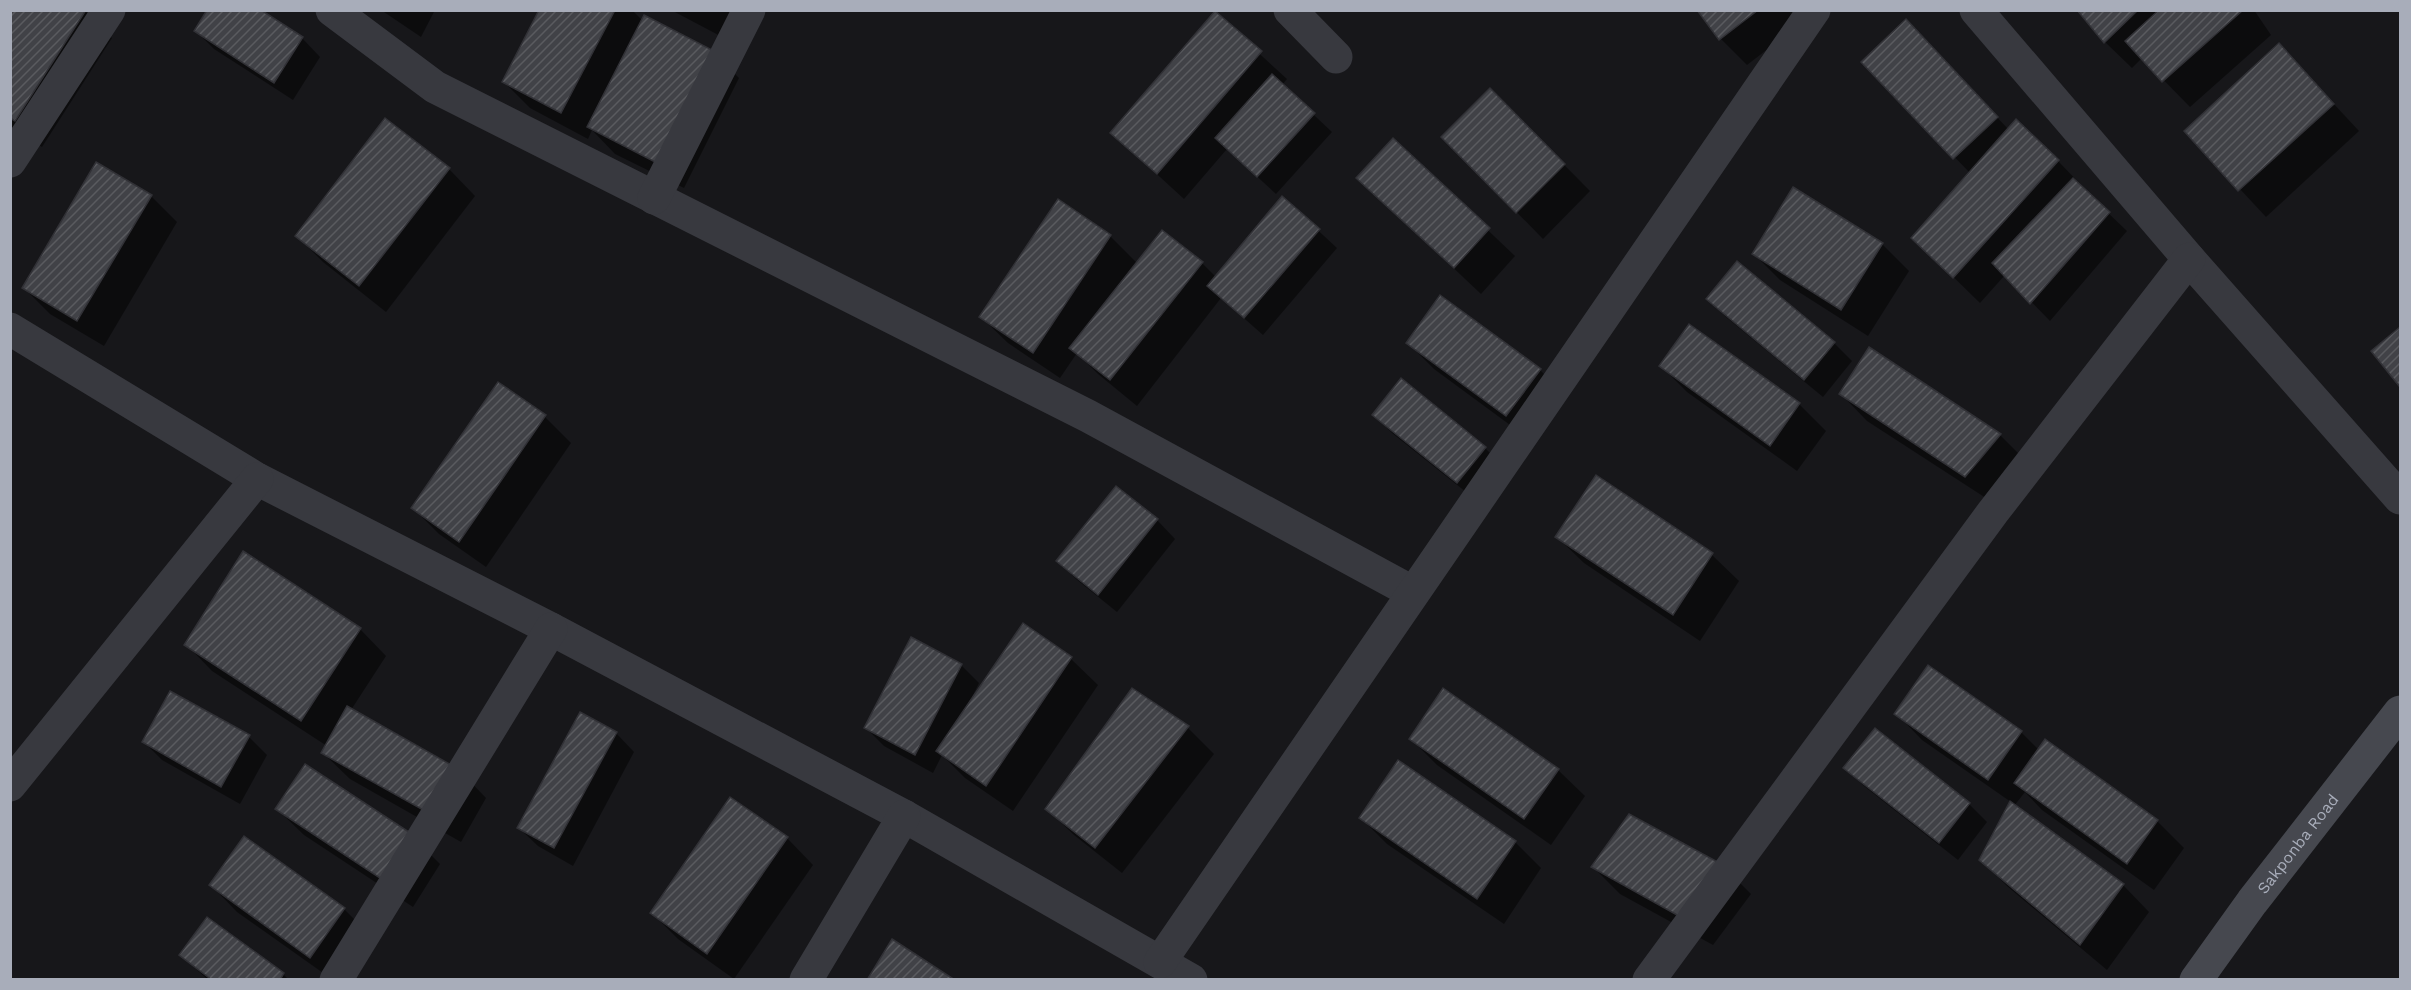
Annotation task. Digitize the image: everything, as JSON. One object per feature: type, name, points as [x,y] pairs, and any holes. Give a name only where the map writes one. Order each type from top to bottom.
[{"type":"main road","name":"Sakponba Road","points":[[2196,980],[2252,902],[2400,712]]},
{"type":"street","points":[[10,161],[109,10]]},
{"type":"street","points":[[332,10],[435,87],[1088,416],[1412,592]]},
{"type":"street","points":[[654,198],[749,10]]},
{"type":"street","points":[[1290,10],[1336,57]]},
{"type":"street","points":[[1160,962],[1814,10]]},
{"type":"street","points":[[1976,10],[2189,259],[2400,498]]},
{"type":"street","points":[[1649,980],[1993,512],[2189,259]]},
{"type":"street","points":[[10,329],[257,479],[551,629],[904,816],[1191,980]]},
{"type":"street","points":[[10,785],[257,479]]},
{"type":"street","points":[[336,980],[551,629]]},
{"type":"street","points":[[806,980],[904,816]]},
{"type":"building","points":[[10,10],[86,10],[15,121],[10,118]]},
{"type":"building","points":[[207,10],[261,10],[303,37],[274,83],[194,31]]},
{"type":"building","points":[[539,10],[615,10],[561,113],[502,82]]},
{"type":"building","points":[[1697,10],[1758,10],[1719,40]]},
{"type":"building","points":[[2077,10],[2138,10],[2104,43]]},
{"type":"building","points":[[2159,10],[2243,10],[2162,82],[2125,41]]},
{"type":"building","points":[[1215,11],[1262,51],[1157,174],[1110,133]]},
{"type":"building","points":[[644,15],[714,51],[657,163],[587,127]]},
{"type":"building","points":[[1906,19],[1998,117],[1953,159],[1861,62]]},
{"type":"building","points":[[2279,43],[2334,104],[2238,191],[2184,131]]},
{"type":"building","points":[[1272,74],[1315,113],[1257,177],[1215,138]]},
{"type":"building","points":[[1490,88],[1565,164],[1516,213],[1441,137]]},
{"type":"building","points":[[385,118],[450,168],[359,286],[295,236]]},
{"type":"building","points":[[2016,119],[2059,160],[1953,278],[1911,238]]},
{"type":"building","points":[[1393,138],[1490,228],[1454,268],[1356,178]]},
{"type":"building","points":[[96,162],[152,195],[77,321],[22,288]]},
{"type":"building","points":[[2073,178],[2110,212],[2030,304],[1992,263]]},
{"type":"building","points":[[1793,187],[1883,243],[1841,310],[1752,254]]},
{"type":"building","points":[[1282,196],[1320,229],[1244,318],[1207,286]]},
{"type":"building","points":[[1058,199],[1111,235],[1033,353],[979,317]]},
{"type":"building","points":[[1162,230],[1203,262],[1110,380],[1069,348]]},
{"type":"building","points":[[1737,261],[1835,342],[1804,380],[1706,299]]},
{"type":"building","points":[[1440,295],[1541,369],[1506,416],[1406,343]]},
{"type":"building","points":[[1689,324],[1800,403],[1770,446],[1659,366]]},
{"type":"building","points":[[2400,327],[2400,387],[2371,351]]},
{"type":"building","points":[[1869,347],[2001,434],[1965,477],[1839,394]]},
{"type":"building","points":[[1401,378],[1486,447],[1457,483],[1372,415]]},
{"type":"building","points":[[498,382],[546,415],[459,542],[411,508]]},
{"type":"building","points":[[1596,475],[1713,553],[1673,615],[1555,537]]},
{"type":"building","points":[[1116,486],[1158,519],[1098,595],[1056,561]]},
{"type":"building","points":[[243,551],[361,628],[301,721],[184,645]]},
{"type":"building","points":[[1023,623],[1072,657],[986,786],[936,751]]},
{"type":"building","points":[[911,637],[962,664],[915,755],[864,728]]},
{"type":"building","points":[[1928,665],[2022,731],[1988,780],[1894,714]]},
{"type":"building","points":[[1132,688],[1189,726],[1095,848],[1045,809]]},
{"type":"building","points":[[1443,688],[1559,769],[1524,819],[1409,739]]},
{"type":"building","points":[[170,691],[250,735],[221,787],[142,742]]},
{"type":"building","points":[[347,706],[460,770],[434,816],[321,753]]},
{"type":"building","points":[[580,712],[617,732],[554,848],[517,828]]},
{"type":"building","points":[[1875,728],[1970,803],[1939,843],[1843,768]]},
{"type":"building","points":[[2045,739],[2158,820],[2127,864],[2014,783]]},
{"type":"building","points":[[1398,760],[1516,841],[1477,899],[1359,818]]},
{"type":"building","points":[[305,764],[415,836],[386,882],[275,809]]},
{"type":"building","points":[[730,797],[788,837],[707,954],[650,913]]},
{"type":"building","points":[[2010,801],[2124,884],[2080,945],[1979,860]]},
{"type":"building","points":[[1629,814],[1725,866],[1686,920],[1591,867]]},
{"type":"building","points":[[244,836],[345,908],[310,958],[209,885]]},
{"type":"building","points":[[207,917],[284,973],[280,980],[212,980],[179,955]]},
{"type":"building","points":[[892,939],[955,980],[867,980]]}]
